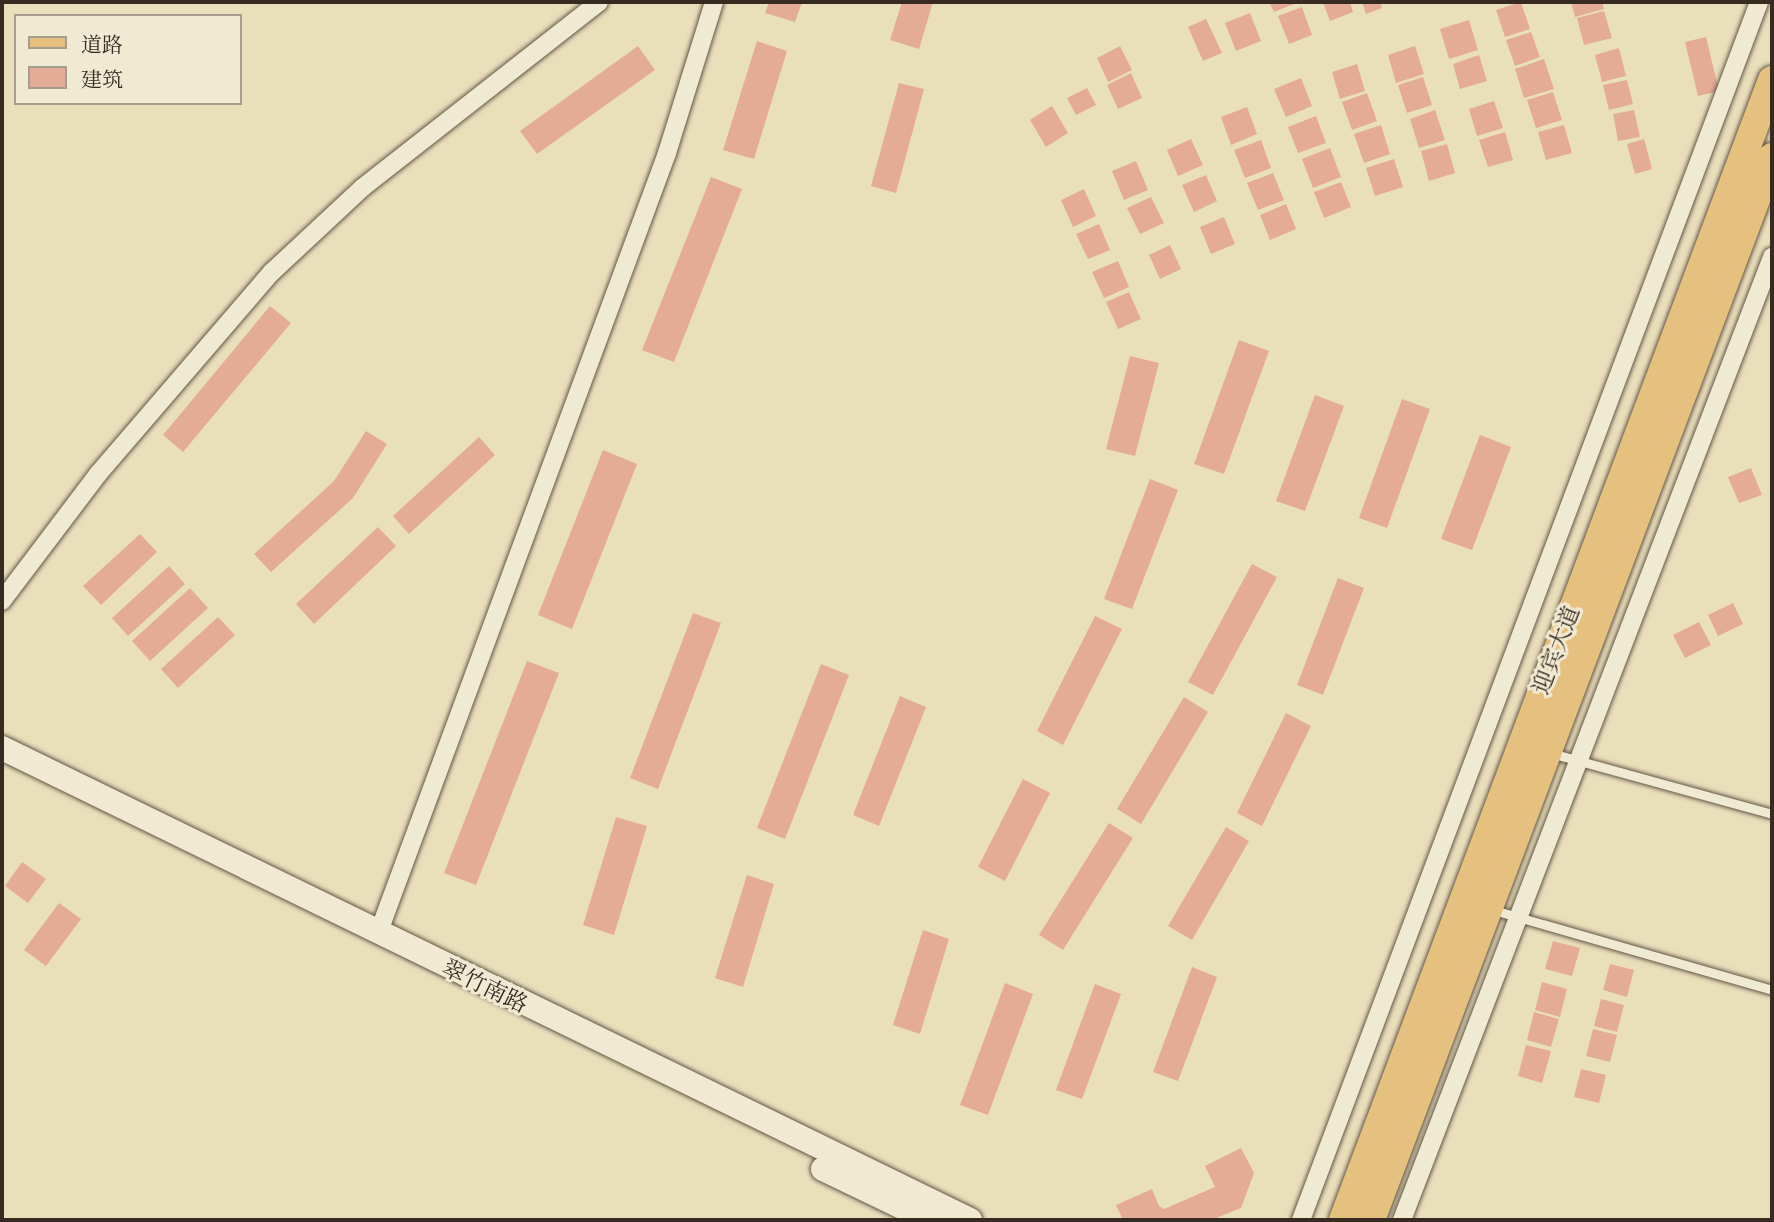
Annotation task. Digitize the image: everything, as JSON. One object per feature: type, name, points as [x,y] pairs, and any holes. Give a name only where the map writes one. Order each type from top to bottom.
[{"type":"main road","name":"迎宾大道","points":[[1534,747],[1772,80]]},
{"type":"main road","name":"迎宾大道","points":[[1343,1220],[1474,904],[1534,747],[1772,156]]},
{"type":"main road","name":"翠竹南路","points":[[2,748],[378,934],[970,1220]]},
{"type":"main road","name":"翠竹南路","points":[[2,768],[929,1220]]},
{"type":"main road","name":"迎宾大道","points":[[1371,1220],[1474,904]]},
{"type":"street","points":[[2,601],[98,474],[272,272],[362,188],[599,2]]},
{"type":"street","points":[[378,934],[667,153],[714,2]]},
{"type":"street","points":[[1301,1220],[1759,2]]},
{"type":"street","points":[[1402,1220],[1772,257]]},
{"type":"lane","points":[[1534,747],[1772,814]]},
{"type":"lane","points":[[1474,904],[1772,990]]},
{"type":"building","points":[[769,2],[802,2],[795,22],[765,13]]},
{"type":"building","points":[[902,2],[933,2],[919,49],[890,40]]},
{"type":"building","points":[[1269,2],[1299,2],[1274,12]]},
{"type":"building","points":[[1323,2],[1350,2],[1353,12],[1330,21]]},
{"type":"building","points":[[1362,2],[1380,2],[1382,8],[1366,14]]},
{"type":"building","points":[[1521,2],[1530,29],[1505,37],[1496,10]]},
{"type":"building","points":[[1571,2],[1602,2],[1604,9],[1575,17]]},
{"type":"building","points":[[1302,7],[1312,35],[1289,44],[1278,16]]},
{"type":"building","points":[[1604,11],[1612,38],[1584,45],[1577,18]]},
{"type":"building","points":[[1250,13],[1261,41],[1236,51],[1225,23]]},
{"type":"building","points":[[1206,19],[1222,53],[1203,61],[1188,27]]},
{"type":"building","points":[[1469,20],[1478,50],[1449,59],[1440,29]]},
{"type":"building","points":[[1531,32],[1540,57],[1515,66],[1506,40]]},
{"type":"building","points":[[1706,37],[1719,91],[1698,96],[1685,42]]},
{"type":"building","points":[[757,41],[787,51],[754,159],[723,150]]},
{"type":"building","points":[[638,46],[655,70],[537,154],[520,131]]},
{"type":"building","points":[[1120,46],[1132,70],[1108,82],[1097,58]]},
{"type":"building","points":[[1415,46],[1424,74],[1396,83],[1388,55]]},
{"type":"building","points":[[1619,48],[1626,76],[1602,82],[1595,55]]},
{"type":"building","points":[[1479,55],[1487,81],[1460,89],[1453,64]]},
{"type":"building","points":[[1544,59],[1554,89],[1524,98],[1515,69]]},
{"type":"building","points":[[1357,64],[1365,91],[1340,99],[1332,72]]},
{"type":"building","points":[[1131,73],[1142,98],[1118,109],[1107,85]]},
{"type":"building","points":[[1423,77],[1432,105],[1407,113],[1398,85]]},
{"type":"building","points":[[1301,78],[1312,106],[1286,117],[1274,89]]},
{"type":"building","points":[[1627,80],[1633,104],[1609,110],[1603,85]]},
{"type":"building","points":[[899,83],[924,89],[896,193],[871,186]]},
{"type":"building","points":[[1087,88],[1096,105],[1076,115],[1067,98]]},
{"type":"building","points":[[1553,92],[1562,120],[1536,128],[1527,100]]},
{"type":"building","points":[[1367,93],[1377,121],[1352,130],[1342,102]]},
{"type":"building","points":[[1494,101],[1503,128],[1477,136],[1469,109]]},
{"type":"building","points":[[1052,106],[1068,133],[1046,147],[1030,120]]},
{"type":"building","points":[[1247,107],[1257,134],[1231,145],[1221,117]]},
{"type":"building","points":[[1435,110],[1445,140],[1419,148],[1410,119]]},
{"type":"building","points":[[1634,110],[1640,137],[1618,141],[1613,114]]},
{"type":"building","points":[[1316,116],[1326,143],[1298,153],[1288,127]]},
{"type":"building","points":[[1381,125],[1390,154],[1364,163],[1354,134]]},
{"type":"building","points":[[1564,125],[1572,153],[1546,160],[1538,132]]},
{"type":"building","points":[[1505,132],[1513,160],[1488,167],[1479,140]]},
{"type":"building","points":[[1191,139],[1203,165],[1178,176],[1167,150]]},
{"type":"building","points":[[1644,139],[1652,169],[1635,174],[1627,144]]},
{"type":"building","points":[[1261,140],[1271,168],[1245,178],[1234,150]]},
{"type":"building","points":[[1447,144],[1455,173],[1429,181],[1421,151]]},
{"type":"building","points":[[1330,148],[1341,177],[1313,188],[1302,159]]},
{"type":"building","points":[[1394,159],[1403,187],[1375,196],[1366,168]]},
{"type":"building","points":[[1136,161],[1148,190],[1124,200],[1112,171]]},
{"type":"building","points":[[1273,173],[1284,200],[1258,210],[1247,183]]},
{"type":"building","points":[[1206,175],[1217,201],[1194,212],[1182,185]]},
{"type":"building","points":[[711,177],[742,189],[674,362],[642,350]]},
{"type":"building","points":[[1341,182],[1351,207],[1324,218],[1314,192]]},
{"type":"building","points":[[1084,189],[1096,216],[1073,227],[1061,200]]},
{"type":"building","points":[[1151,197],[1164,223],[1140,234],[1127,208]]},
{"type":"building","points":[[1286,204],[1296,229],[1270,240],[1260,215]]},
{"type":"building","points":[[1224,217],[1235,244],[1211,254],[1200,227]]},
{"type":"building","points":[[1099,224],[1110,250],[1088,259],[1076,234]]},
{"type":"building","points":[[1170,245],[1181,269],[1160,279],[1149,255]]},
{"type":"building","points":[[1118,261],[1129,287],[1104,298],[1092,272]]},
{"type":"building","points":[[1129,292],[1141,319],[1118,329],[1106,302]]},
{"type":"building","points":[[270,306],[291,323],[183,452],[163,435]]},
{"type":"building","points":[[1239,340],[1269,351],[1224,474],[1194,464]]},
{"type":"building","points":[[1130,356],[1159,363],[1135,456],[1106,449]]},
{"type":"building","points":[[1315,395],[1344,406],[1305,511],[1276,501]]},
{"type":"building","points":[[1402,399],[1430,409],[1387,528],[1359,518]]},
{"type":"building","points":[[366,431],[387,444],[353,498],[271,572],[254,554],[334,481]]},
{"type":"building","points":[[1480,435],[1511,447],[1472,550],[1441,539]]},
{"type":"building","points":[[479,437],[495,455],[409,534],[393,516]]},
{"type":"building","points":[[603,450],[637,464],[572,629],[538,615]]},
{"type":"building","points":[[1751,468],[1762,495],[1739,503],[1728,477]]},
{"type":"building","points":[[1150,479],[1178,490],[1132,609],[1104,599]]},
{"type":"building","points":[[378,527],[396,546],[314,624],[296,604]]},
{"type":"building","points":[[140,534],[157,552],[101,605],[83,586]]},
{"type":"building","points":[[1252,564],[1277,577],[1213,695],[1188,682]]},
{"type":"building","points":[[169,566],[185,584],[128,636],[112,618]]},
{"type":"building","points":[[1338,578],[1364,588],[1323,695],[1297,685]]},
{"type":"building","points":[[190,588],[208,608],[150,661],[132,641]]},
{"type":"building","points":[[1733,603],[1743,624],[1718,636],[1708,615]]},
{"type":"building","points":[[693,613],[721,623],[658,789],[630,778]]},
{"type":"building","points":[[1095,616],[1122,629],[1063,745],[1037,731]]},
{"type":"building","points":[[218,617],[235,635],[178,688],[161,669]]},
{"type":"building","points":[[1699,622],[1711,645],[1685,658],[1673,635]]},
{"type":"building","points":[[527,661],[559,673],[476,885],[444,873]]},
{"type":"building","points":[[821,664],[849,675],[785,839],[757,828]]},
{"type":"building","points":[[900,696],[926,707],[879,826],[853,815]]},
{"type":"building","points":[[1184,697],[1208,712],[1141,824],[1117,809]]},
{"type":"building","points":[[1286,713],[1311,726],[1262,826],[1237,813]]},
{"type":"building","points":[[1023,779],[1050,793],[1005,881],[978,867]]},
{"type":"building","points":[[616,817],[647,826],[614,935],[583,925]]},
{"type":"building","points":[[1109,823],[1133,838],[1063,950],[1039,935]]},
{"type":"building","points":[[1226,827],[1249,841],[1192,940],[1168,926]]},
{"type":"building","points":[[22,862],[46,879],[28,903],[5,886]]},
{"type":"building","points":[[747,875],[774,884],[743,987],[715,978]]},
{"type":"building","points":[[59,903],[81,919],[46,966],[24,950]]},
{"type":"building","points":[[923,930],[949,939],[920,1034],[893,1025]]},
{"type":"building","points":[[1553,941],[1580,948],[1572,976],[1545,969]]},
{"type":"building","points":[[1610,964],[1634,970],[1627,997],[1603,990]]},
{"type":"building","points":[[1192,967],[1217,977],[1178,1081],[1153,1072]]},
{"type":"building","points":[[1542,982],[1567,989],[1560,1017],[1535,1010]]},
{"type":"building","points":[[1005,983],[1033,994],[988,1115],[960,1105]]},
{"type":"building","points":[[1095,984],[1121,994],[1082,1099],[1056,1090]]},
{"type":"building","points":[[1601,999],[1624,1005],[1617,1032],[1594,1026]]},
{"type":"building","points":[[1534,1012],[1559,1019],[1551,1047],[1527,1040]]},
{"type":"building","points":[[1593,1029],[1617,1035],[1610,1062],[1586,1056]]},
{"type":"building","points":[[1526,1045],[1551,1051],[1542,1083],[1518,1076]]},
{"type":"building","points":[[1581,1069],[1606,1075],[1599,1103],[1574,1097]]},
{"type":"building","points":[[1241,1148],[1254,1173],[1241,1208],[1211,1220],[1123,1220],[1116,1205],[1152,1189],[1159,1206],[1164,1209],[1215,1187],[1205,1166]]}]
